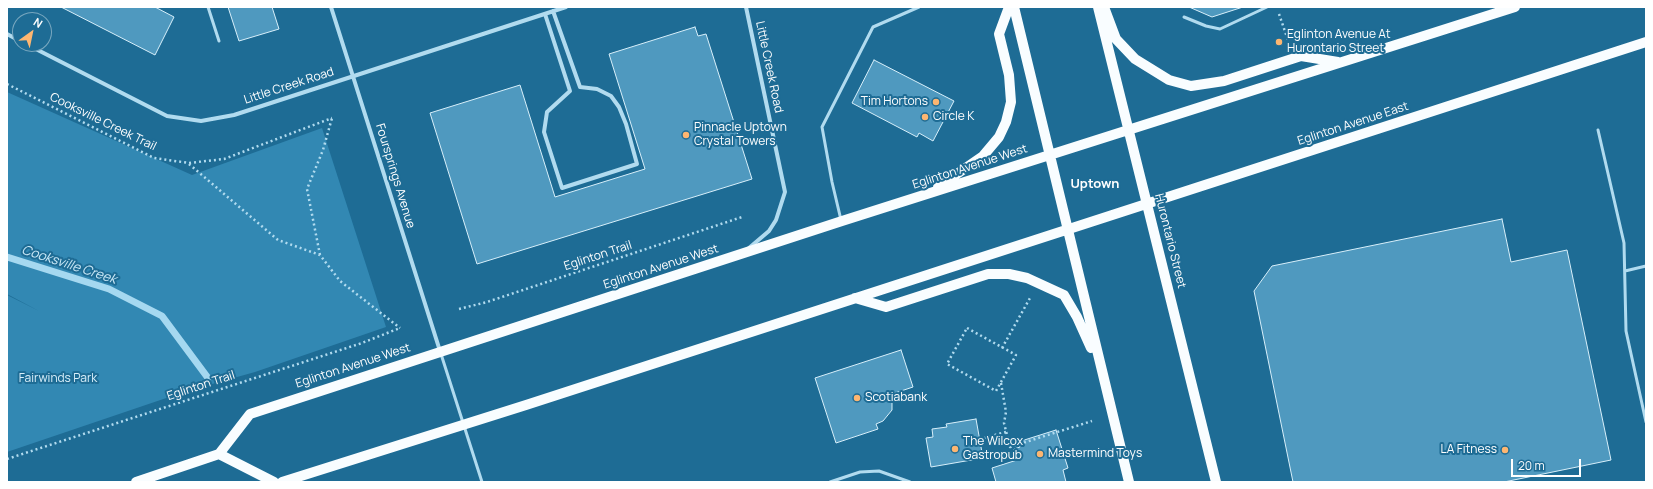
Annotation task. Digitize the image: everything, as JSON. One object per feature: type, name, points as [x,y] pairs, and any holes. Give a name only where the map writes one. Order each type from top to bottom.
[{"type":"main road","points":[[922,196],[962,172],[984,156],[999,137],[1006,122],[1011,102],[1009,75],[999,34],[1009,7]]},
{"type":"main road","points":[[1014,7],[1129,482]]},
{"type":"main road","name":"Hurontario Street","points":[[1098,7],[1216,482]]},
{"type":"main road","points":[[1104,7],[1116,39],[1135,59],[1170,80],[1191,86],[1224,81],[1301,56],[1340,62]]},
{"type":"main road","points":[[1129,130],[1515,7]]},
{"type":"main road","name":"Eglinton Avenue East","points":[[1067,230],[1646,42]]},
{"type":"main road","name":"Eglinton Avenue West","points":[[219,454],[250,414],[842,221],[1129,130]]},
{"type":"main road","points":[[282,482],[1067,230]]},
{"type":"main road","points":[[855,298],[886,307],[988,274],[1009,274],[1027,278],[1064,295],[1078,317],[1105,387]]},
{"type":"main road","points":[[136,482],[219,454],[274,482]]},
{"type":"street","name":"Foursprings Avenue","points":[[331,7],[440,352]]},
{"type":"street","name":"Little Creek Road","points":[[42,52],[167,116],[190,120],[212,120],[224,118],[566,7]]},
{"type":"street","name":"Little Creek Road","points":[[740,255],[769,231],[781,208],[785,192],[746,7]]},
{"type":"street","points":[[545,14],[570,91],[547,112],[544,132],[562,188],[637,164],[626,124],[619,107],[612,96],[597,89],[580,87],[553,11]]},
{"type":"lane","points":[[208,7],[219,41]]},
{"type":"lane","points":[[842,221],[832,182],[822,127],[873,27],[919,7]]},
{"type":"lane","points":[[1184,16],[1206,26],[1220,29],[1267,7]]},
{"type":"lane","points":[[1598,130],[1624,244],[1626,331],[1646,422]]},
{"type":"lane","points":[[1625,271],[1646,266]]},
{"type":"lane","points":[[440,352],[482,482]]},
{"type":"lane","points":[[830,482],[860,472],[879,471],[910,482]]},
{"type":"path","points":[[1276,7],[1290,48]]},
{"type":"path","name":"Cooksville Creek Trail","points":[[7,84],[154,158],[189,163],[224,159],[332,118],[323,150],[307,189],[320,255]]},
{"type":"path","points":[[189,163],[278,240],[320,255]]},
{"type":"path","name":"Eglinton Trail","points":[[459,309],[487,302],[742,217]]},
{"type":"path","name":"Eglinton Trail","points":[[7,459],[362,343],[400,328],[340,281],[320,255]]},
{"type":"path","points":[[1002,348],[1032,294]]},
{"type":"path","points":[[967,328],[1016,355],[1001,383],[996,391],[947,364],[967,328]]},
{"type":"path","points":[[1001,383],[1006,412],[1004,423],[1010,447],[1092,421]]},
{"type":"path","points":[[980,439],[1006,432]]},
{"type":"green space","name":"Fairwinds Park","points":[[7,92],[192,175],[322,128],[386,327],[255,372],[187,391],[7,452],[7,295],[39,311],[7,294]]},
{"type":"building","points":[[61,7],[155,7],[174,17],[155,55]]},
{"type":"building","points":[[228,7],[272,7],[279,29],[239,41]]},
{"type":"building","points":[[1189,7],[1243,7],[1212,17]]},
{"type":"building","name":"Pinnacle Uptown Crystal Towers","points":[[695,27],[698,36],[706,34],[752,179],[477,264],[430,113],[520,85],[555,197],[645,169],[609,54]]},
{"type":"building","points":[[874,60],[954,101],[933,141],[919,133],[917,137],[852,103]]},
{"type":"building","points":[[1502,219],[1511,262],[1567,250],[1611,460],[1504,482],[1293,482],[1254,291],[1272,266]]},
{"type":"building","name":"Scotiabank","points":[[901,350],[913,387],[892,394],[892,410],[883,421],[876,424],[878,429],[836,443],[815,378]]},
{"type":"building","name":"The Wilcox Gastropub","points":[[976,419],[983,458],[931,467],[926,438],[933,437],[932,429],[947,427],[946,424]]},
{"type":"building","name":"Mastermind Toys","points":[[1056,430],[1068,468],[1063,470],[1066,482],[996,482],[992,468],[1017,460],[1014,449],[1020,447],[1018,442]]},
{"type":"waterway","name":"Cooksville Creek","points":[[7,257],[109,289],[162,316],[208,378]]},
{"type":"place","name":"Eglinton Avenue At Hurontario Street","points":[[1279,42]]},
{"type":"place","name":"Tim Hortons","points":[[936,102]]},
{"type":"place","name":"Circle K","points":[[925,117]]},
{"type":"place","name":"Pinnacle Uptown Crystal Towers","points":[[686,135]]},
{"type":"place","name":"Scotiabank","points":[[857,398]]},
{"type":"place","name":"The Wilcox Gastropub","points":[[955,449]]},
{"type":"place","name":"LA Fitness","points":[[1505,450]]},
{"type":"place","name":"Mastermind Toys","points":[[1040,454]]},
{"type":"district","name":"Uptown","points":[[1095,184]]}]
